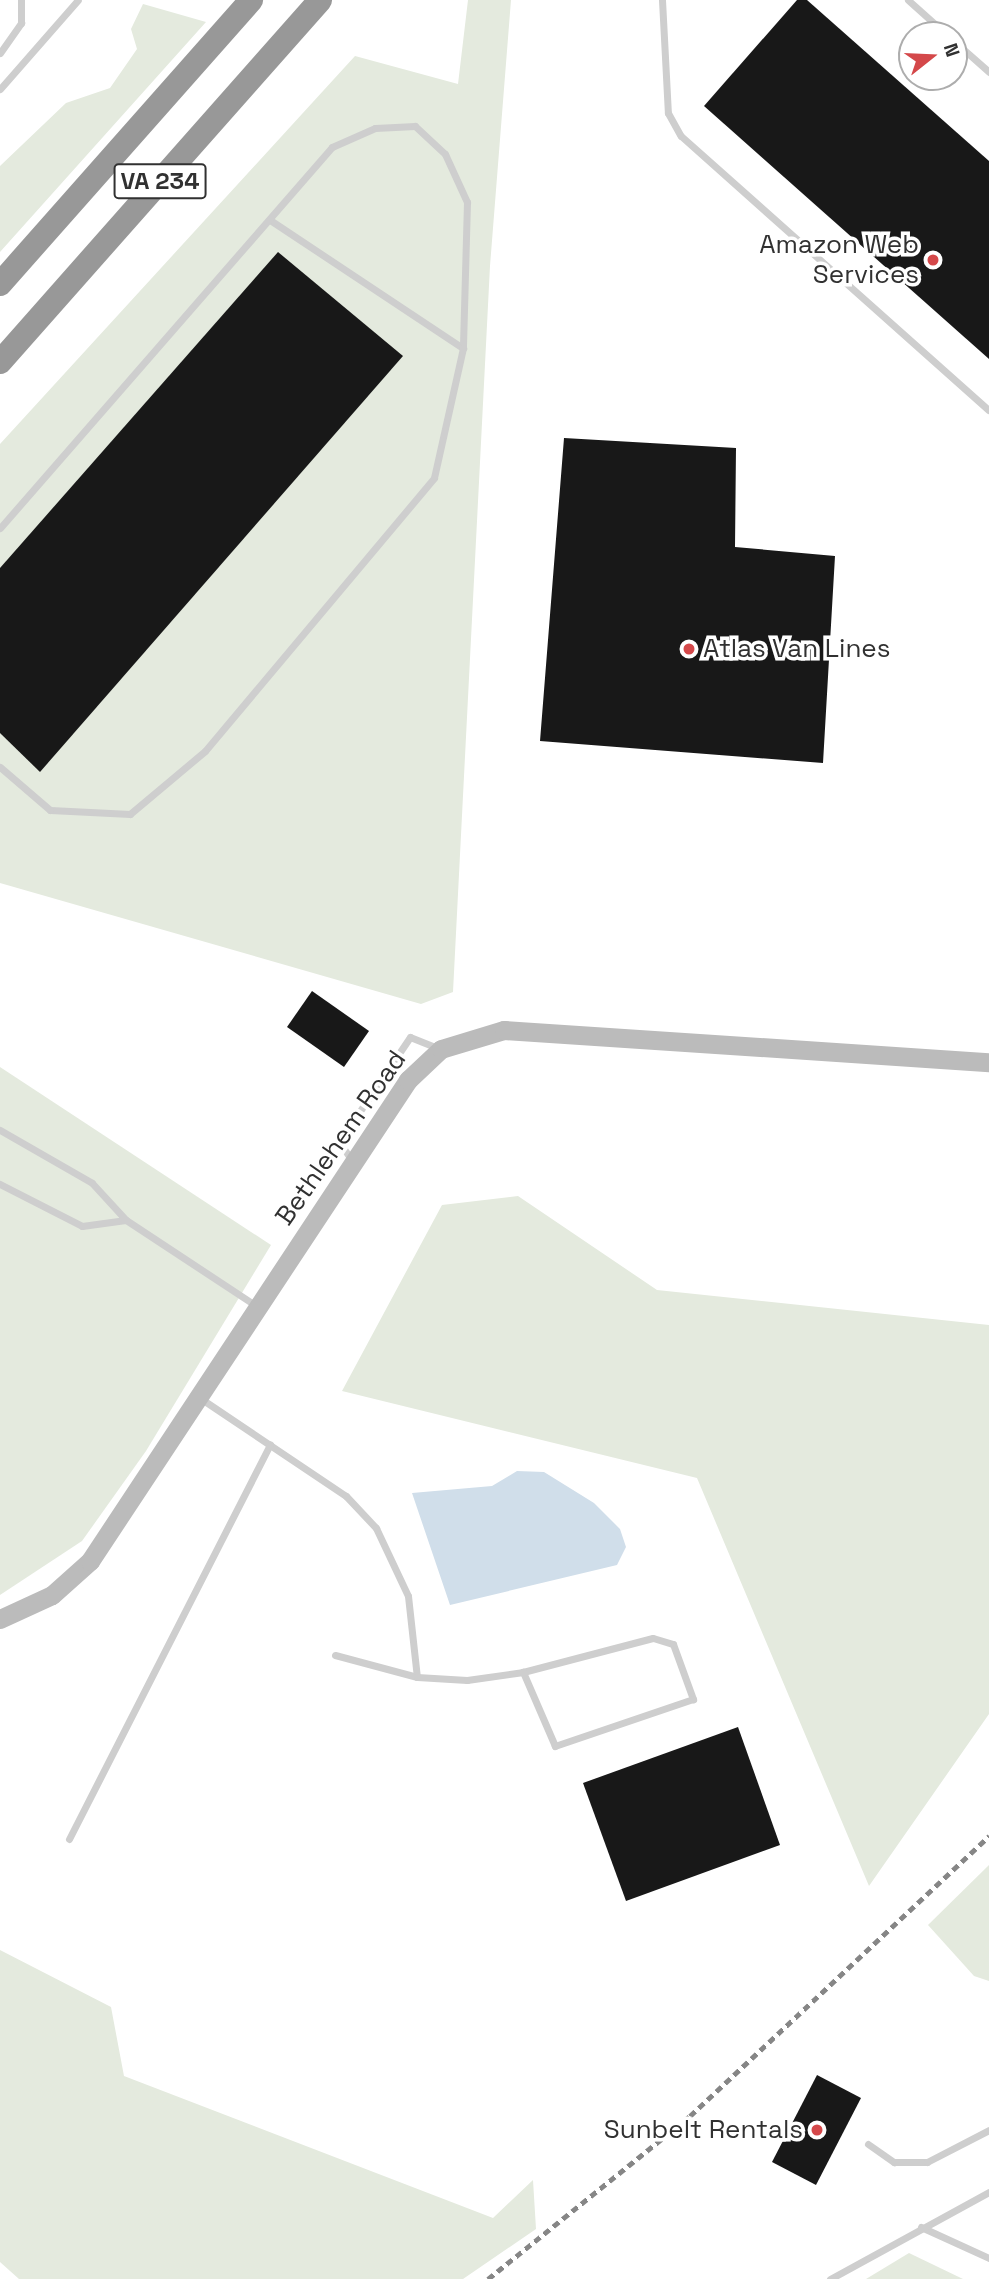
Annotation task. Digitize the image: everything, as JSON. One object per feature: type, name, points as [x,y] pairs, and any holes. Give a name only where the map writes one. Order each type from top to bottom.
[{"type":"highway","name":"VA 234","points":[[0,284],[251,0]]},
{"type":"highway","name":"VA 234","points":[[0,362],[320,0]]},
{"type":"street","name":"Bethlehem Road","points":[[0,1619],[52,1595],[90,1561],[408,1080],[441,1049],[504,1030],[989,1062]]},
{"type":"lane","points":[[0,53],[21,23],[20,0]]},
{"type":"lane","points":[[0,89],[78,0]]},
{"type":"lane","points":[[662,0],[668,113],[681,136],[989,410]]},
{"type":"lane","points":[[908,0],[931,21]]},
{"type":"lane","points":[[968,53],[989,72]]},
{"type":"lane","points":[[0,528],[332,147],[375,128],[415,127],[445,154],[467,202],[463,348],[434,478],[205,751],[130,814],[50,810],[0,767]]},
{"type":"lane","points":[[270,220],[463,348]]},
{"type":"lane","points":[[353,1162],[339,1142],[410,1037],[441,1049]]},
{"type":"lane","points":[[0,1130],[92,1183],[125,1220],[258,1307]]},
{"type":"lane","points":[[0,1184],[82,1226],[125,1220]]},
{"type":"lane","points":[[200,1398],[346,1496],[376,1528],[408,1596],[416,1677]]},
{"type":"lane","points":[[69,1839],[270,1444]]},
{"type":"lane","points":[[335,1655],[416,1677],[467,1680],[523,1672],[653,1638],[673,1644],[693,1699],[555,1746],[523,1672]]},
{"type":"lane","points":[[868,2144],[894,2162],[928,2162],[989,2130]]},
{"type":"lane","points":[[830,2279],[989,2192]]},
{"type":"lane","points":[[921,2227],[989,2258]]},
{"type":"shaded area","points":[[468,0],[511,0],[490,266],[453,992],[421,1004],[0,883],[0,444],[355,56],[458,84]]},
{"type":"shaded area","points":[[143,4],[206,22],[0,252],[0,166],[66,103],[110,88],[137,49],[131,29]]},
{"type":"shaded area","points":[[0,1067],[271,1245],[146,1451],[82,1541],[0,1595]]},
{"type":"shaded area","points":[[518,1196],[657,1290],[989,1325],[989,1714],[869,1886],[697,1478],[342,1391],[442,1205]]},
{"type":"shaded area","points":[[517,1471],[544,1472],[594,1503],[620,1529],[626,1547],[617,1565],[450,1605],[412,1493],[492,1486]]},
{"type":"shaded area","points":[[989,1865],[989,1981],[974,1976],[928,1925]]},
{"type":"shaded area","points":[[0,1950],[111,2007],[124,2076],[493,2218],[533,2180],[536,2229],[463,2279],[19,2279],[0,2262]]},
{"type":"shaded area","points":[[909,2253],[963,2279],[866,2279]]},
{"type":"building","name":"Amazon Web Services","points":[[797,0],[807,0],[898,80],[898,91],[910,91],[989,161],[989,359],[704,106]]},
{"type":"building","points":[[278,252],[403,356],[40,772],[0,733],[0,568]]},
{"type":"building","name":"Atlas Van Lines","points":[[564,438],[736,448],[735,547],[835,556],[823,763],[540,741]]},
{"type":"building","points":[[312,991],[369,1031],[344,1067],[287,1027]]},
{"type":"building","points":[[738,1727],[780,1845],[626,1901],[583,1783]]},
{"type":"building","name":"Sunbelt Rentals","points":[[817,2075],[861,2098],[816,2185],[772,2162]]},
{"type":"railway","points":[[488,2279],[690,2116],[989,1836]]},
{"type":"place","name":"Amazon Web Services","points":[[933,260]]},
{"type":"place","name":"Atlas Van Lines","points":[[689,649]]},
{"type":"place","name":"Sunbelt Rentals","points":[[817,2130]]}]
